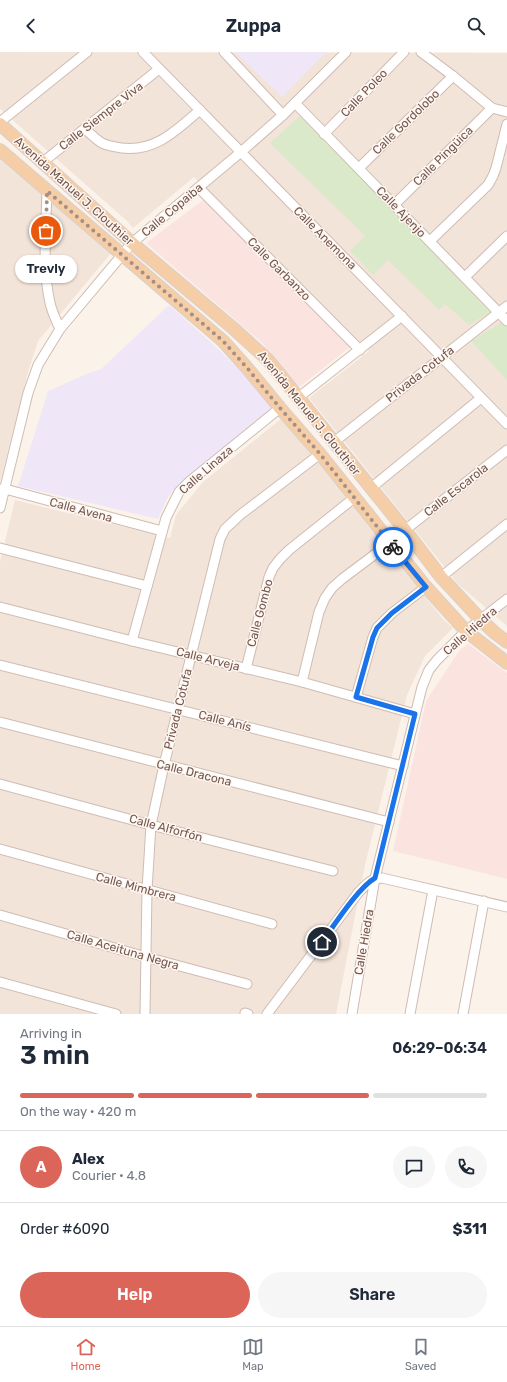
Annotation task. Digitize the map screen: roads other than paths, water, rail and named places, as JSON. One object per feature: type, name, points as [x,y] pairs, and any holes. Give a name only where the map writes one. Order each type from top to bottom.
[{"type":"main road","name":"Avenida Manuel J. Clouthier","points":[[0,123],[132,243],[234,329],[268,360],[441,577],[481,620],[501,633],[507,642]]},
{"type":"main road","name":"Avenida Manuel J. Clouthier","points":[[0,150],[223,341],[320,454],[426,587],[466,631],[507,663]]},
{"type":"main road","points":[[223,341],[234,329]]},
{"type":"street","points":[[0,123],[87,52]]},
{"type":"street","name":"Calle Anemona","points":[[142,52],[507,424]]},
{"type":"street","points":[[224,52],[283,115]]},
{"type":"street","name":"Calle Copaiba","points":[[0,508],[2,489],[28,393],[38,365],[60,329],[132,243],[199,188],[283,115],[346,52]]},
{"type":"street","name":"Calle Poleo","points":[[324,134],[404,52]]},
{"type":"street","points":[[421,52],[492,108],[507,112]]},
{"type":"street","name":"Calle Siempre Viva","points":[[43,162],[159,69]]},
{"type":"street","name":"Calle Gordolobo","points":[[359,168],[453,76]]},
{"type":"street","name":"Calle Ajenjo","points":[[295,103],[507,320]]},
{"type":"street","name":"Calle Pingüica","points":[[395,204],[492,108]]},
{"type":"street","points":[[85,129],[102,143],[114,147],[131,149],[149,147],[163,140],[200,110]]},
{"type":"street","points":[[430,241],[488,185],[493,176],[507,124]]},
{"type":"street","name":"Calle Garbanzo","points":[[199,188],[360,350]]},
{"type":"street","points":[[47,191],[47,284],[50,304],[60,329]]},
{"type":"street","points":[[465,277],[507,236]]},
{"type":"street","name":"Privada Cotufa","points":[[334,442],[507,306]]},
{"type":"street","points":[[299,397],[402,316]]},
{"type":"street","points":[[371,488],[481,398]]},
{"type":"street","name":"Calle Linaza","points":[[132,641],[162,531],[171,506],[179,492],[280,408]]},
{"type":"street","name":"Calle Escarola","points":[[405,530],[507,450]]},
{"type":"street","name":"Privada Cotufa","points":[[145,1014],[147,890],[152,825],[164,765],[220,539],[225,529],[240,515],[320,454]]},
{"type":"street","name":"Calle Avena","points":[[2,489],[162,531]]},
{"type":"street","name":"Calle Gombo","points":[[246,669],[269,577],[273,568],[289,550],[354,498]]},
{"type":"street","points":[[441,577],[507,524]]},
{"type":"street","points":[[302,682],[319,612],[325,598],[332,588],[342,579],[390,543]]},
{"type":"street","points":[[0,548],[147,586]]},
{"type":"street","points":[[356,697],[373,637],[377,628],[392,613],[426,587]]},
{"type":"street","name":"Calle Hiedra","points":[[352,1014],[375,878],[422,687],[429,670],[437,660],[466,631],[507,599]]},
{"type":"street","name":"Calle Arveja","points":[[0,607],[302,682],[415,714]]},
{"type":"street","name":"Calle Anís","points":[[0,665],[402,766]]},
{"type":"street","name":"Calle Dracona","points":[[0,722],[389,822]]},
{"type":"street","name":"Calle Alforfón","points":[[0,784],[152,825],[333,871]]},
{"type":"street","name":"Calle Mimbrera","points":[[0,849],[272,924]]},
{"type":"street","points":[[267,1014],[358,893],[375,878],[382,878],[507,906]]},
{"type":"street","points":[[410,1014],[433,890]]},
{"type":"street","points":[[463,1014],[484,901]]},
{"type":"street","name":"Calle Aceituna Negra","points":[[0,915],[247,984]]},
{"type":"street","points":[[0,982],[116,1014]]},
{"type":"place","name":"Trevly","points":[[46,231]]}]
